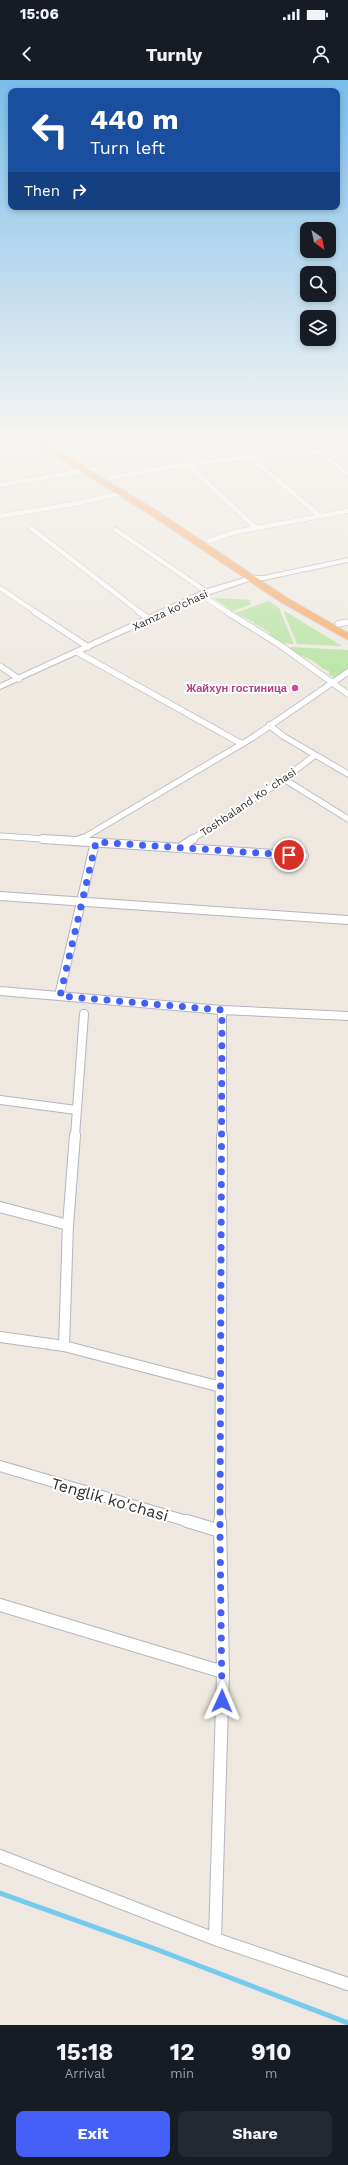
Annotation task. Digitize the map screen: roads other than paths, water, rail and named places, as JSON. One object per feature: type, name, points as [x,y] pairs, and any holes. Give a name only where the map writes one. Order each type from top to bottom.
[{"type":"highway","points":[[177,529],[312,617],[348,637]]},
{"type":"highway","points":[[190,529],[264,578],[348,629]]},
{"type":"street","points":[[32,529],[149,619]]},
{"type":"street","points":[[209,541],[235,532],[252,529]]},
{"type":"street","points":[[116,530],[204,593],[334,682],[348,694]]},
{"type":"street","name":"Xamza ko'chasi","points":[[0,688],[204,593],[251,578],[264,578],[348,560]]},
{"type":"street","points":[[0,588],[88,647]]},
{"type":"street","points":[[338,624],[348,622]]},
{"type":"street","points":[[77,652],[242,744]]},
{"type":"street","points":[[0,666],[19,679]]},
{"type":"street","points":[[78,841],[242,744],[348,672]]},
{"type":"street","points":[[269,725],[315,755],[348,774]]},
{"type":"street","name":"Toshbaland Koʻchasi","points":[[179,848],[284,779],[315,755]]},
{"type":"street","points":[[284,779],[348,819]]},
{"type":"street","points":[[0,836],[304,856]]},
{"type":"street","points":[[60,996],[96,842]]},
{"type":"street","points":[[0,896],[81,903],[348,920]]},
{"type":"street","points":[[0,991],[222,1010],[348,1016]]},
{"type":"street","points":[[215,1939],[223,1672],[220,1531],[222,1010]]},
{"type":"street","points":[[64,1346],[68,1225],[84,1014]]},
{"type":"street","points":[[0,1100],[76,1110]]},
{"type":"street","points":[[0,1207],[68,1225]]},
{"type":"street","points":[[0,1337],[64,1346],[221,1387]]},
{"type":"street","name":"Tenglik ko'chasi","points":[[0,1466],[220,1531]]},
{"type":"street","points":[[0,1605],[223,1672]]},
{"type":"street","points":[[0,1856],[215,1939],[348,1984]]},
{"type":"waterway","points":[[0,1893],[153,1948],[348,2023]]},
{"type":"place","name":"Жайхун гостиница","points":[[295,688]]}]
